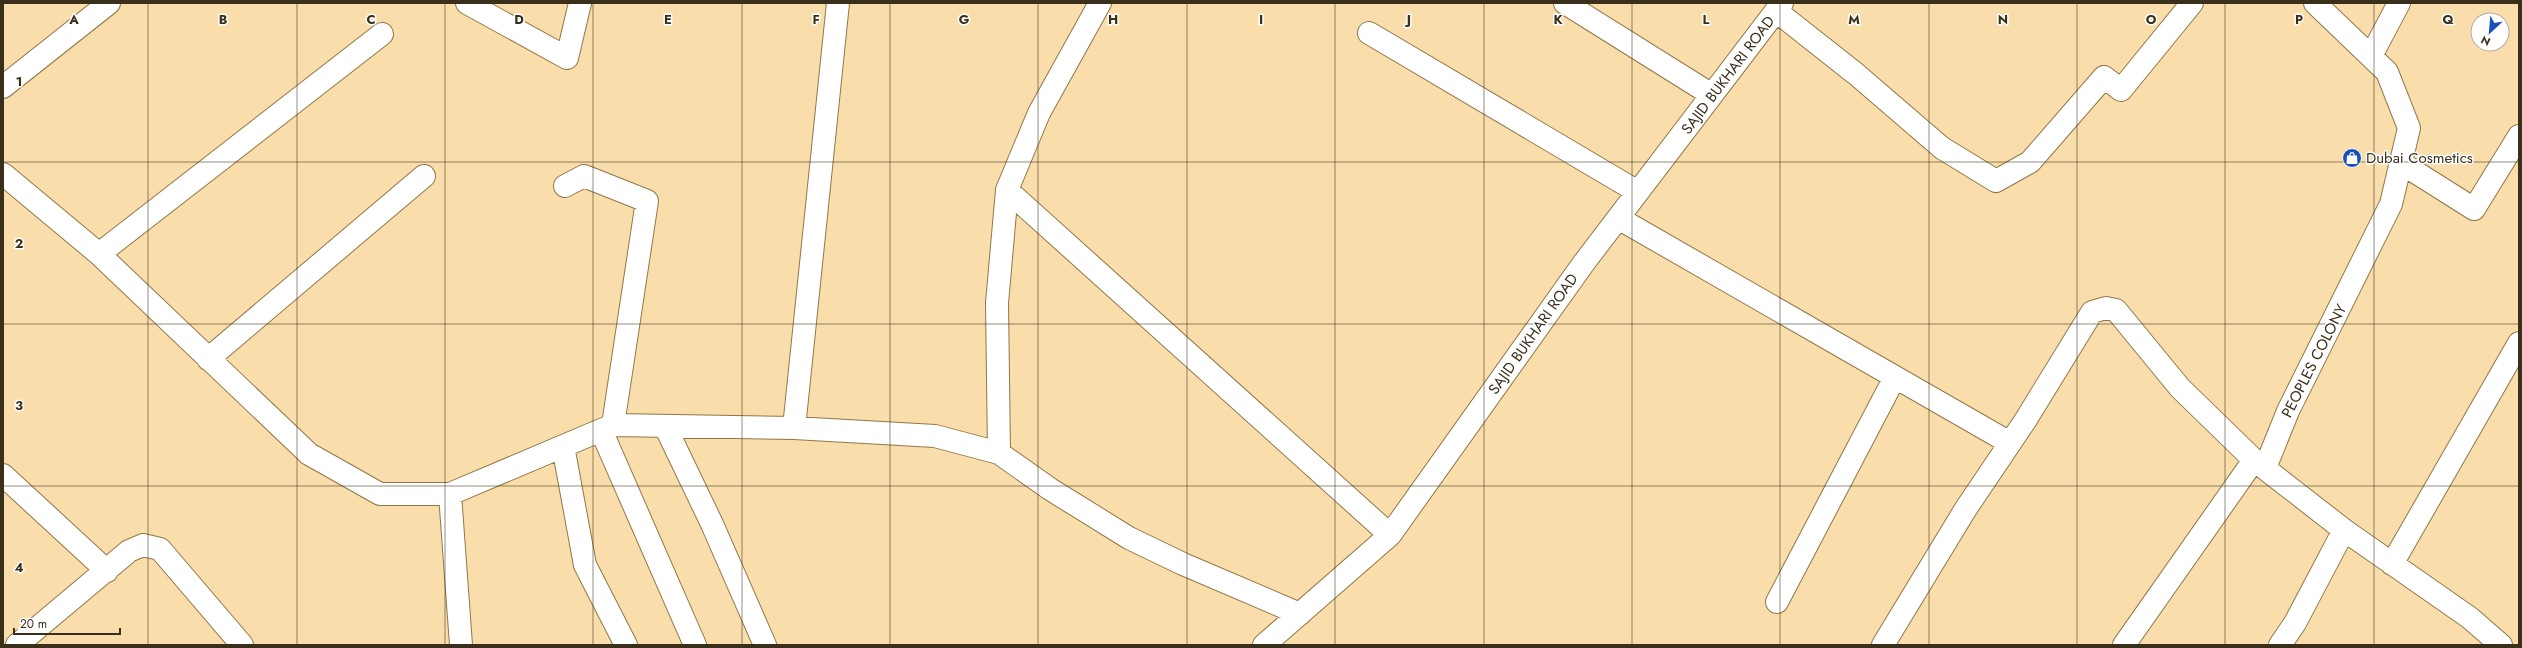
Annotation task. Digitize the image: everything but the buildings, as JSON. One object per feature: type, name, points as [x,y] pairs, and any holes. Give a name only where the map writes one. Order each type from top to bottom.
[{"type":"street","points":[[3,87],[109,3]]},
{"type":"street","points":[[468,3],[567,58],[580,3]]},
{"type":"street","points":[[794,428],[838,3]]},
{"type":"street","points":[[999,453],[997,303],[1007,190],[1039,113],[1100,3]]},
{"type":"street","points":[[1565,3],[1712,95]]},
{"type":"street","points":[[1779,7],[1942,148],[1996,181],[2030,162],[2104,77],[2121,90],[2192,3]]},
{"type":"street","name":"PEOPLES COLONY","points":[[2124,645],[2260,464],[2391,204],[2409,128],[2387,72],[2315,3]]},
{"type":"street","points":[[2371,56],[2399,3]]},
{"type":"street","name":"SAJID BUKHARI ROAD","points":[[1264,645],[1390,534],[1583,264],[1779,7]]},
{"type":"street","points":[[1369,33],[1638,192]]},
{"type":"street","points":[[99,254],[382,34]]},
{"type":"street","points":[[2401,163],[2474,209],[2519,136]]},
{"type":"street","points":[[3,174],[99,254],[308,454],[380,494],[450,494],[607,427],[665,426],[794,428],[934,436],[999,453],[1050,489],[1129,538],[1183,564],[1300,614]]},
{"type":"street","points":[[208,359],[424,176]]},
{"type":"street","points":[[565,186],[584,176],[647,201],[607,427],[695,645]]},
{"type":"street","points":[[1007,190],[1390,534]]},
{"type":"street","points":[[1618,218],[2010,443]]},
{"type":"street","points":[[1884,645],[1964,510],[2010,443],[2092,312],[2106,308],[2116,310],[2180,388],[2260,464],[2344,530],[2470,618],[2500,645]]},
{"type":"street","points":[[2392,564],[2519,343]]},
{"type":"street","points":[[1777,602],[1895,377]]},
{"type":"street","points":[[665,426],[712,524],[765,645]]},
{"type":"street","points":[[563,446],[585,565],[626,645]]},
{"type":"street","points":[[3,474],[107,571]]},
{"type":"street","points":[[450,494],[461,645]]},
{"type":"street","points":[[2280,645],[2295,623],[2344,530]]},
{"type":"street","points":[[18,645],[129,552],[143,545],[160,548],[242,645]]},
{"type":"place","name":"Dubai Cosmetics","points":[[2352,158]]}]
